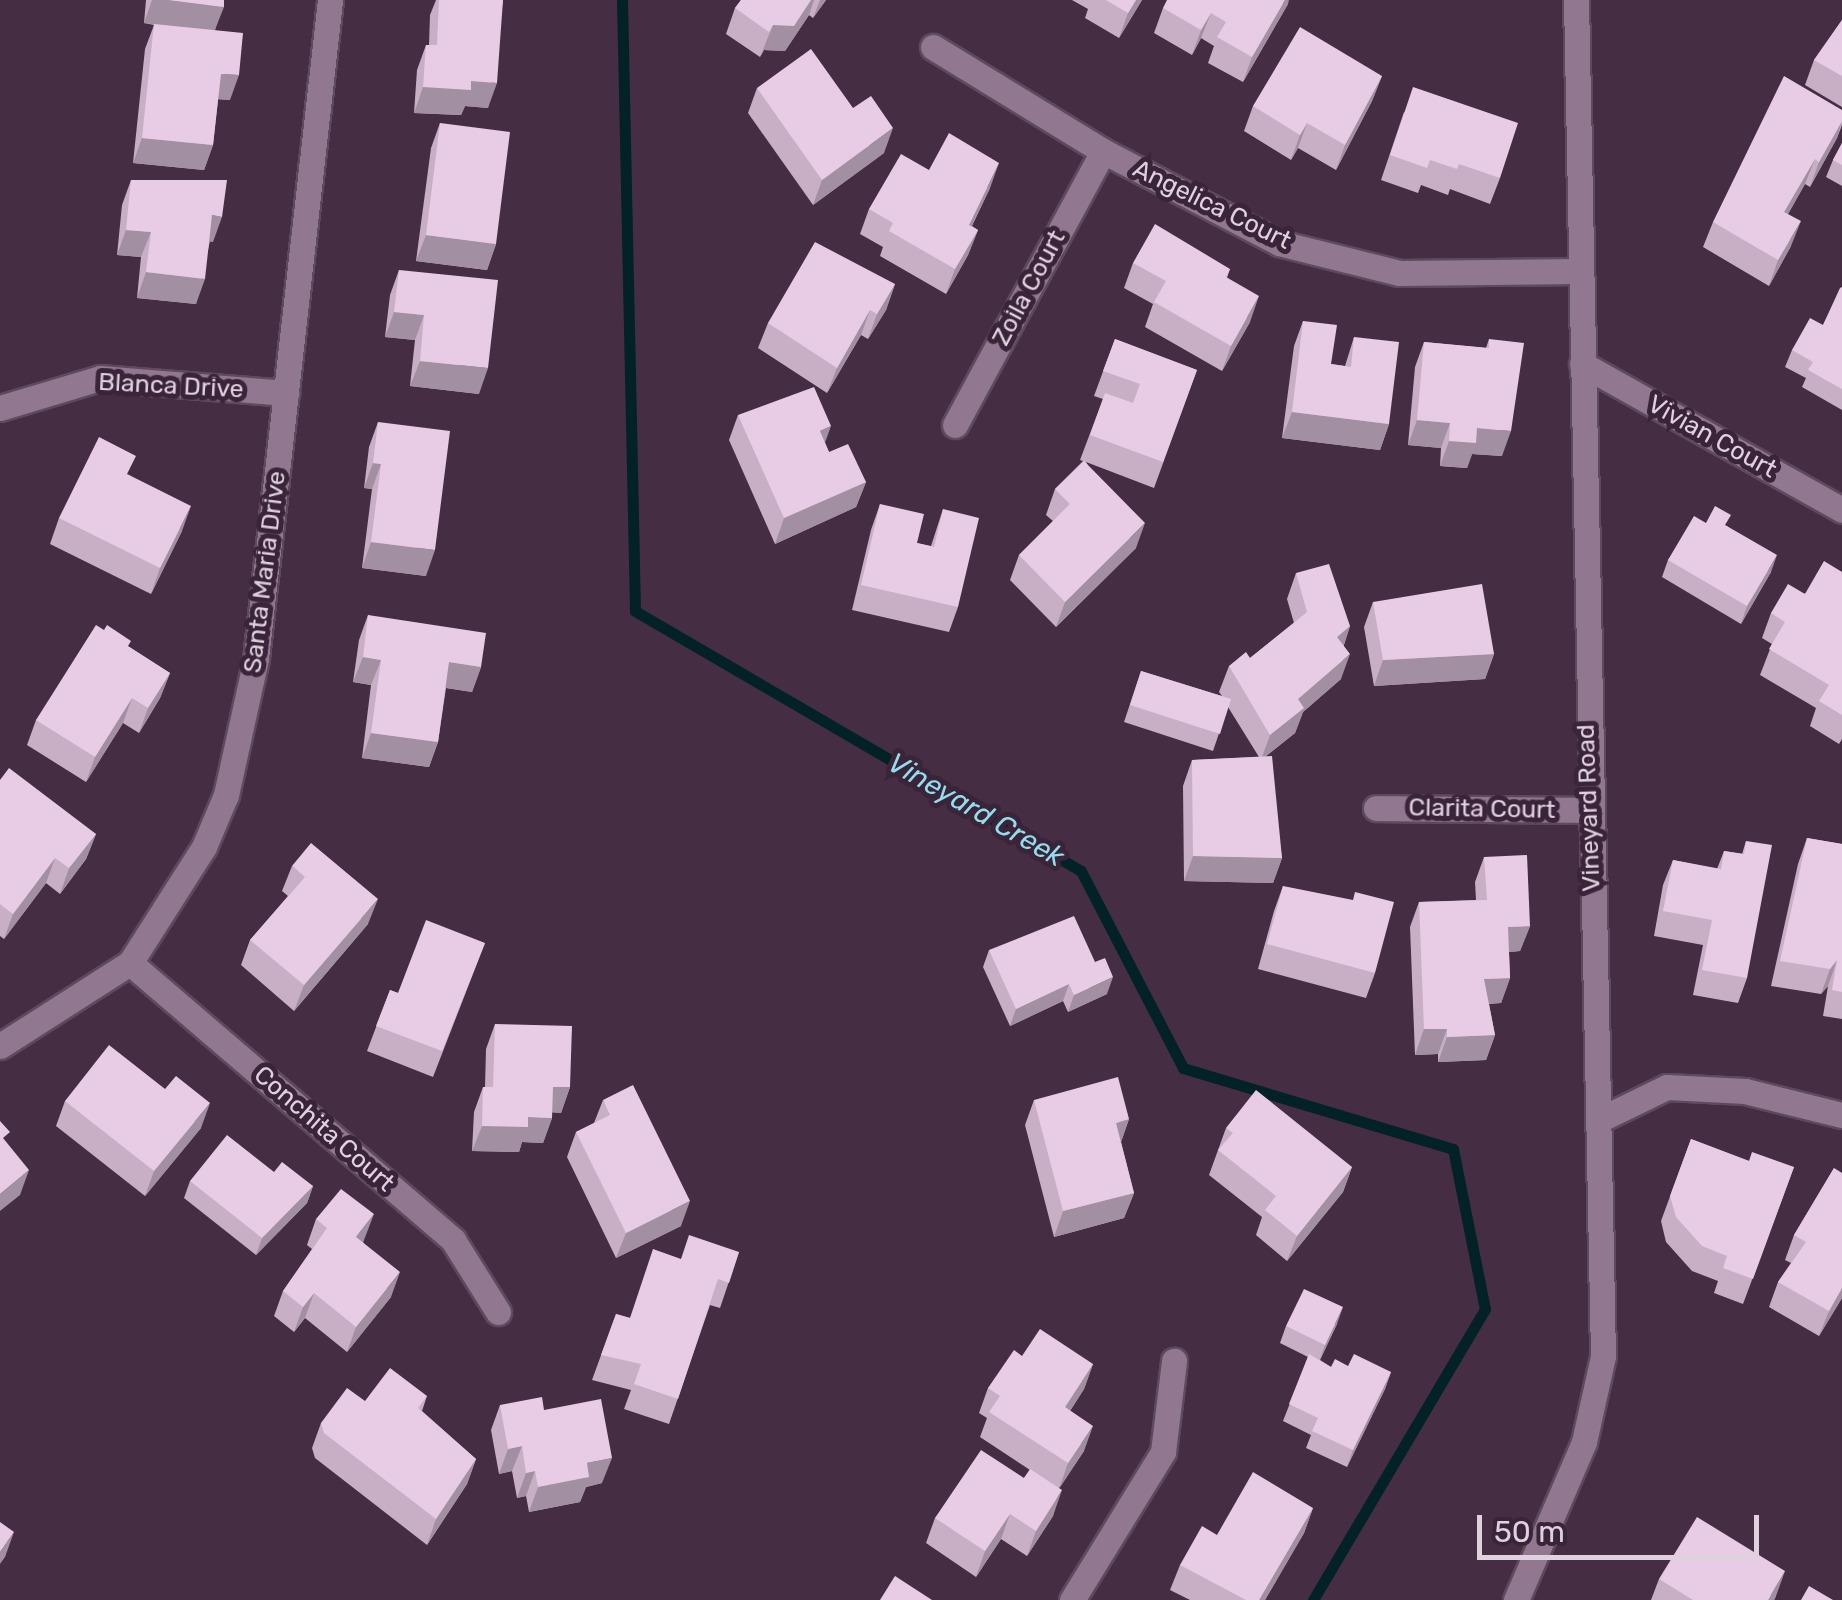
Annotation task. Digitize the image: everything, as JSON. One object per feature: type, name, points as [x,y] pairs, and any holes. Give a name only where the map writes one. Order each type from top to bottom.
[{"type":"street","name":"Santa Maria Drive","points":[[0,1046],[130,964],[204,847],[226,795],[256,658],[330,0]]},
{"type":"street","name":"Vineyard Road","points":[[1516,1600],[1584,1442],[1603,1356],[1601,1119],[1588,810],[1576,0]]},
{"type":"street","name":"Angelica Court","points":[[933,47],[1103,151],[1296,248],[1399,273],[1580,271]]},
{"type":"street","name":"Zoila Court","points":[[955,425],[1103,151]]},
{"type":"street","name":"Vivian Court","points":[[1582,364],[1842,510]]},
{"type":"street","name":"Blanca Drive","points":[[0,408],[100,378],[286,393]]},
{"type":"street","name":"Clarita Court","points":[[1376,808],[1588,810]]},
{"type":"street","name":"Conchita Court","points":[[130,964],[454,1240],[498,1312]]},
{"type":"street","points":[[1601,1119],[1667,1087],[1745,1091],[1842,1115]]},
{"type":"street","points":[[1072,1600],[1163,1452],[1174,1361]]},
{"type":"building","points":[[169,0],[224,0],[224,7]]},
{"type":"building","points":[[439,0],[503,0],[497,83],[471,81],[471,90],[423,87],[426,45],[437,45]]},
{"type":"building","points":[[741,0],[811,0],[794,26],[773,25],[769,32],[735,8]]},
{"type":"building","points":[[1106,0],[1136,0],[1128,13]]},
{"type":"building","points":[[1167,0],[1285,0],[1252,57],[1217,37],[1226,22],[1211,13],[1201,30],[1163,8]]},
{"type":"building","points":[[1842,20],[1842,76],[1814,60]]},
{"type":"building","points":[[154,24],[243,33],[239,75],[221,74],[213,145],[142,138]]},
{"type":"building","points":[[1300,27],[1382,76],[1345,145],[1307,123],[1300,135],[1253,106]]},
{"type":"building","points":[[811,49],[853,108],[871,96],[893,128],[822,180],[757,88]]},
{"type":"building","points":[[1784,76],[1842,110],[1842,121],[1784,212],[1801,221],[1778,260],[1713,222]]},
{"type":"building","points":[[1413,87],[1518,123],[1500,178],[1459,164],[1457,169],[1430,160],[1427,168],[1390,155]]},
{"type":"building","points":[[440,123],[510,132],[496,244],[426,235]]},
{"type":"building","points":[[949,133],[999,163],[969,225],[978,230],[955,269],[889,231],[893,223],[869,209],[901,154],[929,170]]},
{"type":"building","points":[[1842,143],[1842,165],[1833,160]]},
{"type":"building","points":[[131,180],[227,180],[222,217],[212,215],[205,279],[146,272],[151,232],[126,230]]},
{"type":"building","points":[[1155,224],[1230,269],[1226,277],[1259,296],[1231,346],[1154,302],[1166,281],[1133,263]]},
{"type":"building","points":[[815,242],[895,284],[877,314],[870,310],[837,368],[768,323]]},
{"type":"building","points":[[399,270],[498,280],[488,368],[420,361],[424,315],[394,312]]},
{"type":"building","points":[[1842,287],[1842,389],[1808,370],[1813,362],[1792,350],[1810,318],[1823,325]]},
{"type":"building","points":[[1303,321],[1337,325],[1331,364],[1351,367],[1354,337],[1399,342],[1389,424],[1292,412]]},
{"type":"building","points":[[1115,339],[1197,370],[1163,462],[1090,435],[1105,393],[1133,403],[1140,384],[1103,371]]},
{"type":"building","points":[[1489,339],[1524,343],[1511,431],[1477,428],[1476,443],[1449,441],[1450,423],[1417,420],[1424,342],[1489,348]]},
{"type":"building","points":[[814,387],[831,426],[820,431],[829,452],[848,444],[866,482],[784,518],[738,415]]},
{"type":"building","points":[[378,422],[450,431],[435,550],[371,542],[381,464],[373,463]]},
{"type":"building","points":[[99,437],[136,456],[127,474],[191,506],[160,568],[59,518]]},
{"type":"building","points":[[1084,461],[1145,523],[1065,602],[1019,555],[1070,504],[1055,489]]},
{"type":"building","points":[[880,504],[924,514],[917,543],[934,547],[943,509],[979,518],[958,607],[861,585]]},
{"type":"building","points":[[1715,506],[1731,515],[1725,525],[1777,555],[1747,606],[1668,560],[1694,516],[1706,523]]},
{"type":"building","points":[[1824,561],[1842,572],[1842,715],[1819,701],[1829,685],[1769,649],[1785,622],[1771,613],[1788,584],[1805,594]]},
{"type":"building","points":[[1329,564],[1350,626],[1337,637],[1350,654],[1298,699],[1304,708],[1270,735],[1229,666],[1246,652],[1250,658],[1307,612],[1296,573]]},
{"type":"building","points":[[1482,584],[1494,654],[1383,660],[1373,602]]},
{"type":"building","points":[[368,615],[486,633],[481,667],[449,662],[438,742],[371,733],[381,660],[363,657]]},
{"type":"building","points":[[96,625],[104,630],[107,625],[131,641],[128,646],[170,673],[148,708],[132,698],[95,757],[36,720]]},
{"type":"building","points":[[1141,671],[1231,699],[1220,734],[1130,705]]},
{"type":"building","points":[[1272,756],[1282,858],[1193,856],[1192,760]]},
{"type":"building","points":[[9,768],[96,834],[69,868],[55,858],[13,914],[0,904],[0,780]]},
{"type":"building","points":[[1807,838],[1842,844],[1842,992],[1832,990],[1837,960],[1830,969],[1780,961]]},
{"type":"building","points":[[1746,841],[1772,845],[1747,978],[1702,970],[1712,920],[1663,911],[1673,860],[1721,869],[1724,851],[1744,854]]},
{"type":"building","points":[[311,843],[378,899],[304,985],[250,940],[305,877],[292,866]]},
{"type":"building","points":[[1527,855],[1530,926],[1508,927],[1510,978],[1484,979],[1495,1035],[1447,1037],[1447,1029],[1424,1029],[1419,902],[1487,900],[1484,857]]},
{"type":"building","points":[[1283,886],[1353,900],[1355,892],[1394,902],[1375,973],[1267,944]]},
{"type":"building","points":[[1074,916],[1095,962],[1105,958],[1113,977],[1074,995],[1069,984],[1016,1009],[989,950]]},
{"type":"building","points":[[426,920],[485,943],[442,1051],[376,1026],[390,990],[398,993]]},
{"type":"building","points":[[495,1024],[572,1026],[570,1087],[553,1087],[552,1118],[528,1117],[528,1127],[482,1126],[483,1087],[493,1087]]},
{"type":"building","points":[[109,1045],[165,1089],[176,1076],[210,1103],[154,1171],[65,1101]]},
{"type":"building","points":[[1118,1077],[1129,1119],[1116,1123],[1134,1193],[1063,1211],[1034,1100]]},
{"type":"building","points":[[633,1085],[690,1201],[626,1233],[576,1132],[610,1115],[603,1100]]},
{"type":"building","points":[[1256,1090],[1352,1167],[1297,1236],[1265,1210],[1276,1196],[1218,1150],[1233,1133],[1226,1128]]},
{"type":"building","points":[[0,1121],[10,1132],[3,1138],[29,1170],[0,1194]]},
{"type":"building","points":[[227,1135],[274,1172],[282,1162],[313,1186],[262,1238],[190,1181]]},
{"type":"building","points":[[1691,1139],[1749,1161],[1752,1152],[1794,1167],[1753,1279],[1723,1268],[1727,1256],[1702,1246],[1676,1217],[1670,1196]]},
{"type":"building","points":[[1834,1168],[1842,1173],[1842,1288],[1829,1311],[1778,1282],[1806,1242],[1794,1235]]},
{"type":"building","points":[[341,1189],[374,1214],[356,1237],[400,1272],[356,1327],[314,1293],[303,1307],[283,1291],[327,1228],[316,1219]]},
{"type":"building","points":[[689,1235],[739,1252],[729,1283],[718,1279],[678,1399],[634,1384],[641,1364],[601,1355],[616,1314],[630,1318],[653,1249],[681,1259]]},
{"type":"building","points":[[1304,1289],[1343,1307],[1325,1345],[1286,1326]]},
{"type":"building","points":[[1040,1329],[1093,1364],[1065,1407],[1093,1426],[1068,1463],[989,1412],[1000,1396],[988,1388],[1014,1350],[1022,1356]]},
{"type":"building","points":[[1309,1354],[1331,1367],[1335,1359],[1348,1366],[1354,1354],[1391,1372],[1353,1450],[1312,1431],[1318,1418],[1289,1404]]},
{"type":"building","points":[[390,1368],[427,1396],[418,1408],[476,1459],[436,1519],[324,1433],[321,1423],[347,1388],[365,1401]]},
{"type":"building","points":[[542,1397],[544,1410],[601,1399],[612,1458],[587,1463],[589,1477],[538,1487],[535,1471],[526,1473],[522,1446],[508,1449],[500,1405]]},
{"type":"building","points":[[981,1450],[1024,1478],[1030,1469],[1062,1490],[1036,1531],[1010,1514],[985,1551],[935,1518]]},
{"type":"building","points":[[1253,1472],[1313,1508],[1259,1600],[1246,1600],[1180,1565],[1202,1526],[1217,1535]]},
{"type":"building","points":[[1697,1517],[1785,1571],[1768,1600],[1693,1600],[1659,1579]]},
{"type":"building","points":[[0,1522],[14,1532],[0,1552]]},
{"type":"building","points":[[895,1576],[932,1600],[880,1600]]},
{"type":"building","points":[[1809,1586],[1833,1600],[1801,1600]]},
{"type":"waterway","name":"Vineyard Creek","points":[[622,0],[635,611],[1081,871],[1183,1068],[1453,1149],[1485,1309],[1313,1600]]}]
